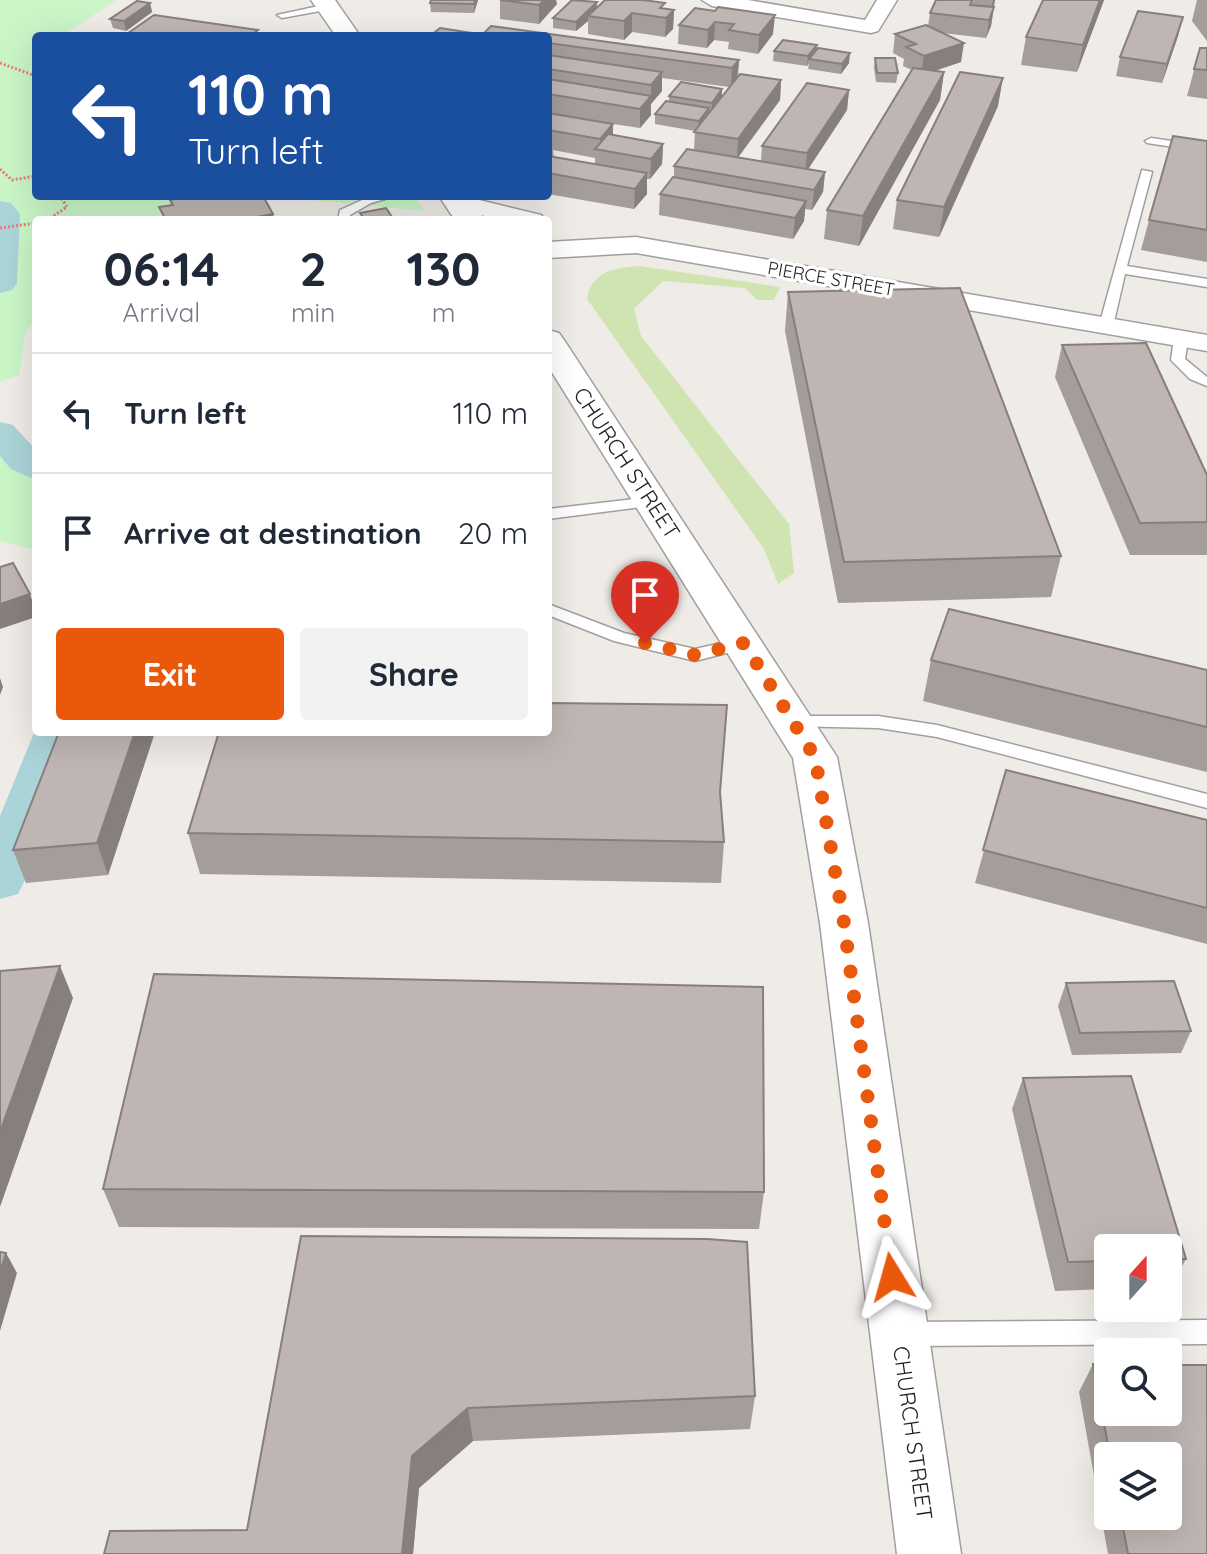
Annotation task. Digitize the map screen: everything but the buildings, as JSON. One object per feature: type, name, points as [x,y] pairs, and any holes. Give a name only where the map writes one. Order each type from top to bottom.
[{"type":"street","points":[[712,0],[871,27],[887,0]]},
{"type":"street","points":[[326,4],[345,32]]},
{"type":"street","points":[[460,206],[511,216]]},
{"type":"street","points":[[552,225],[636,245]]},
{"type":"street","name":"PIERCE STREET","points":[[552,250],[636,245],[1194,341]]},
{"type":"street","name":"CHURCH STREET","points":[[552,346],[815,757],[844,923],[929,1554]]},
{"type":"lane","points":[[282,15],[326,4]]},
{"type":"lane","points":[[1151,141],[1207,149]]},
{"type":"lane","points":[[1106,326],[1146,172]]},
{"type":"lane","points":[[344,216],[354,205],[374,200]]},
{"type":"lane","points":[[1120,269],[1207,283]]},
{"type":"lane","points":[[1194,341],[1178,360],[1195,376],[1207,382]]},
{"type":"lane","points":[[552,514],[652,502]]},
{"type":"lane","points":[[552,611],[620,637],[695,655],[744,643]]},
{"type":"lane","points":[[793,722],[878,722],[937,731],[1207,801]]},
{"type":"lane","points":[[899,1334],[1207,1332]]},
{"type":"path","points":[[0,63],[32,75]]},
{"type":"path","points":[[0,169],[12,180],[32,177]]},
{"type":"path","points":[[53,216],[67,207],[63,200]]},
{"type":"path","points":[[0,228],[32,224]]},
{"type":"green space","points":[[0,0],[116,0],[68,32],[32,32],[32,200],[181,200],[162,216],[32,216],[32,325],[26,330],[19,375],[0,382]]},
{"type":"green space","points":[[311,200],[417,200],[424,211]]},
{"type":"green space","points":[[640,266],[780,287],[774,300],[757,300],[745,288],[663,281],[634,309],[641,336],[789,524],[794,573],[778,584],[764,549],[587,299],[599,276]]},
{"type":"green space","points":[[0,455],[32,476],[32,549],[0,541]]},
{"type":"waterway","points":[[0,210],[4,214],[0,283]]},
{"type":"waterway","points":[[0,433],[32,465]]},
{"type":"waterway","points":[[0,880],[55,736]]},
{"type":"route","points":[[645,643],[695,655],[744,643],[815,757],[844,923],[892,1277]]}]
